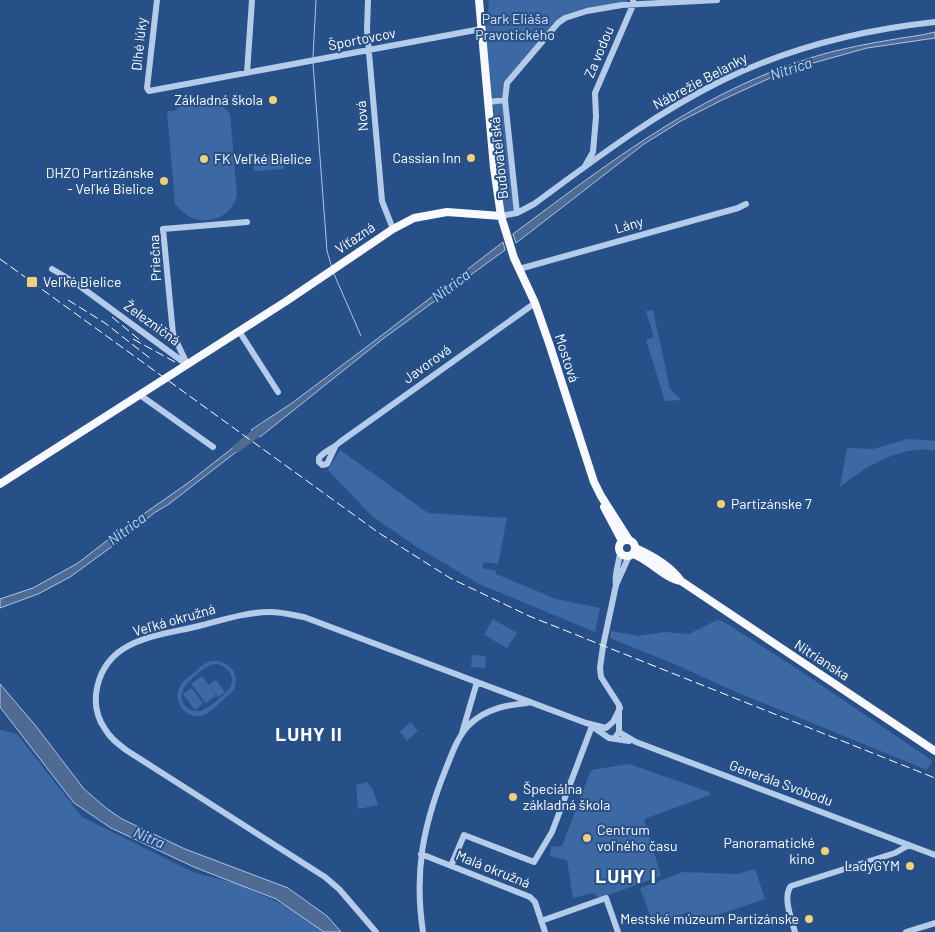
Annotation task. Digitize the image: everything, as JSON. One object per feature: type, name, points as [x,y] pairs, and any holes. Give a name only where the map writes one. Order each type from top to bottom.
[{"type":"main road","points":[[479,0],[494,168],[501,216]]},
{"type":"main road","name":"Víťazná","points":[[0,484],[285,302],[392,229],[414,218],[448,212],[501,216]]},
{"type":"main road","name":"Mostová","points":[[501,216],[513,254],[535,303],[594,482],[626,541]]},
{"type":"main road","points":[[626,541],[633,543],[632,552],[624,555],[620,552],[619,546],[626,541]]},
{"type":"main road","name":"Nitrianska","points":[[632,552],[647,553],[673,573],[681,582],[935,751]]},
{"type":"street","name":"Dlhé lúky","points":[[149,91],[147,88],[157,0]]},
{"type":"street","points":[[247,73],[252,0]]},
{"type":"street","name":"Nová","points":[[368,0],[369,51],[382,201],[392,229]]},
{"type":"street","name":"Budovateľská","points":[[517,213],[505,100],[507,83],[558,23],[565,18],[587,11],[633,2],[717,0]]},
{"type":"street","name":"Za vodou","points":[[584,167],[593,152],[596,117],[595,93],[633,2]]},
{"type":"street","name":"Nábrežie Belanky","points":[[501,216],[517,213],[534,204],[660,115],[720,82],[763,62],[842,37],[901,25],[935,22]]},
{"type":"street","name":"Športovcov","points":[[149,91],[482,30]]},
{"type":"street","name":"Budovateľská","points":[[488,102],[505,100]]},
{"type":"street","name":"Lány","points":[[519,269],[738,208],[746,204]]},
{"type":"street","name":"Priečna","points":[[187,364],[173,334],[163,229],[247,222]]},
{"type":"street","name":"Železničná","points":[[52,269],[77,284],[187,364]]},
{"type":"street","name":"Javorová","points":[[335,447],[535,303]]},
{"type":"street","points":[[239,331],[278,392]]},
{"type":"street","points":[[140,394],[213,448]]},
{"type":"street","points":[[616,585],[615,579],[620,552]]},
{"type":"street","points":[[612,731],[619,705],[601,677],[600,668],[616,585],[632,552]]},
{"type":"street","name":"Veľká okružná","points":[[376,932],[339,889],[325,877],[113,740],[101,723],[95,703],[100,675],[111,659],[122,650],[134,644],[245,614],[271,612],[304,618],[528,703]]},
{"type":"street","points":[[461,734],[476,682]]},
{"type":"street","points":[[423,932],[419,897],[421,854],[436,797],[461,734],[471,723],[487,712],[510,704],[528,703],[589,725],[552,832],[534,862],[464,835],[451,866]]},
{"type":"street","name":"Generála Svobodu","points":[[589,725],[612,731],[636,742],[935,855]]},
{"type":"street","points":[[795,932],[787,896],[788,889],[791,886],[895,853],[909,845]]},
{"type":"street","name":"Malá okružná","points":[[421,854],[530,897],[535,902],[545,932]]},
{"type":"street","points":[[542,921],[606,898],[618,932]]},
{"type":"street","points":[[906,932],[935,923]]},
{"type":"green space","name":"Park Eliáša Pravotického","points":[[489,0],[628,0],[627,2],[569,14],[556,20],[505,82],[505,92],[501,97],[493,98],[491,94],[486,33]]},
{"type":"green space","name":"FK Veľké Bielice","points":[[202,98],[219,102],[230,114],[237,195],[231,209],[212,220],[197,220],[190,217],[175,204],[167,111],[175,111],[187,102]]},
{"type":"green space","points":[[504,102],[515,211],[503,214],[493,104]]},
{"type":"green space","points":[[283,154],[284,169],[254,171],[253,157]]},
{"type":"green space","points":[[653,310],[670,389],[681,400],[665,401],[646,340],[654,337],[646,311]]},
{"type":"green space","points":[[908,439],[935,441],[935,450],[917,450],[895,455],[857,474],[840,487],[847,448],[873,449]]},
{"type":"green space","points":[[340,450],[428,513],[507,518],[498,564],[484,562],[482,568],[496,571],[496,574],[556,599],[600,608],[595,632],[479,584],[417,547],[372,516],[328,470]]},
{"type":"green space","points":[[493,619],[517,633],[507,648],[484,635]]},
{"type":"green space","points":[[717,620],[724,622],[799,670],[930,759],[932,762],[927,770],[610,638],[611,631],[638,636],[665,632],[689,634]]},
{"type":"green space","points":[[472,655],[486,656],[485,668],[471,667]]},
{"type":"green space","points":[[211,661],[223,662],[232,669],[236,679],[233,691],[206,714],[194,716],[188,714],[178,701],[179,689],[186,679],[202,665]],"holes":[[[214,664],[223,666],[229,671],[232,679],[230,688],[219,699],[200,711],[192,710],[185,706],[182,692],[186,685],[202,670]]]},
{"type":"green space","points":[[202,676],[216,696],[206,703],[191,684]]},
{"type":"green space","points":[[216,680],[225,692],[218,697],[209,685]]},
{"type":"green space","points":[[191,688],[203,703],[195,710],[183,694]]},
{"type":"green space","points":[[411,722],[418,731],[407,741],[400,732]]},
{"type":"green space","points":[[0,730],[17,734],[82,817],[193,872],[239,884],[304,915],[323,932],[0,932]]},
{"type":"green space","points":[[629,764],[709,792],[710,795],[644,819],[661,876],[600,898],[593,893],[573,898],[567,860],[550,856],[551,847],[562,846],[591,770]]},
{"type":"green space","points":[[367,782],[373,790],[378,805],[358,809],[356,785]]},
{"type":"green space","points":[[755,869],[765,899],[692,924],[688,912],[654,925],[640,888],[683,872],[738,874]]},
{"type":"water","points":[[935,32],[935,38],[867,48],[806,65],[770,78],[722,100],[681,121],[644,144],[516,243],[513,234],[615,159],[686,114],[723,94],[761,76],[823,54]]},
{"type":"water","points":[[503,242],[505,250],[384,338],[260,437],[251,430],[292,403]]},
{"type":"water","points":[[244,439],[249,442],[70,577],[38,594],[0,608],[0,599],[33,588],[78,563],[122,529],[188,483]]},
{"type":"water","name":"Nitra","points":[[0,684],[35,725],[84,789],[106,808],[122,819],[185,849],[288,888],[327,916],[341,932],[324,932],[276,899],[194,867],[111,828],[74,803],[0,707]]},
{"type":"waterway","points":[[313,57],[316,0]]},
{"type":"waterway","points":[[313,63],[327,251],[332,268]]},
{"type":"waterway","points":[[334,274],[361,336]]},
{"type":"waterway","name":"Nitrica","points":[[237,448],[264,427]]},
{"type":"railway","points":[[0,259],[379,533],[450,578],[529,616],[935,778]]},
{"type":"railway","points":[[68,300],[105,323],[151,359]]},
{"type":"railway","points":[[112,317],[141,341]]},
{"type":"railway","points":[[133,339],[175,362]]},
{"type":"place","name":"Základná škola","points":[[273,100]]},
{"type":"place","name":"Cassian Inn","points":[[471,158]]},
{"type":"place","name":"FK Veľké Bielice","points":[[204,159]]},
{"type":"place","name":"DHZO Partizánske - Veľké Bielice","points":[[164,181]]},
{"type":"place","name":"Veľké Bielice","points":[[32,282]]},
{"type":"place","name":"Partizánske 7","points":[[721,504]]},
{"type":"place","name":"Špeciálna základná škola","points":[[513,797]]},
{"type":"place","name":"Centrum voľného času","points":[[587,838]]},
{"type":"place","name":"Panoramatické kino","points":[[825,851]]},
{"type":"place","name":"LadyGYM","points":[[910,866]]},
{"type":"place","name":"Mestské múzeum Partizánske","points":[[809,919]]},
{"type":"district","name":"LUHY II","points":[[309,734]]},
{"type":"district","name":"LUHY I","points":[[626,876]]}]
